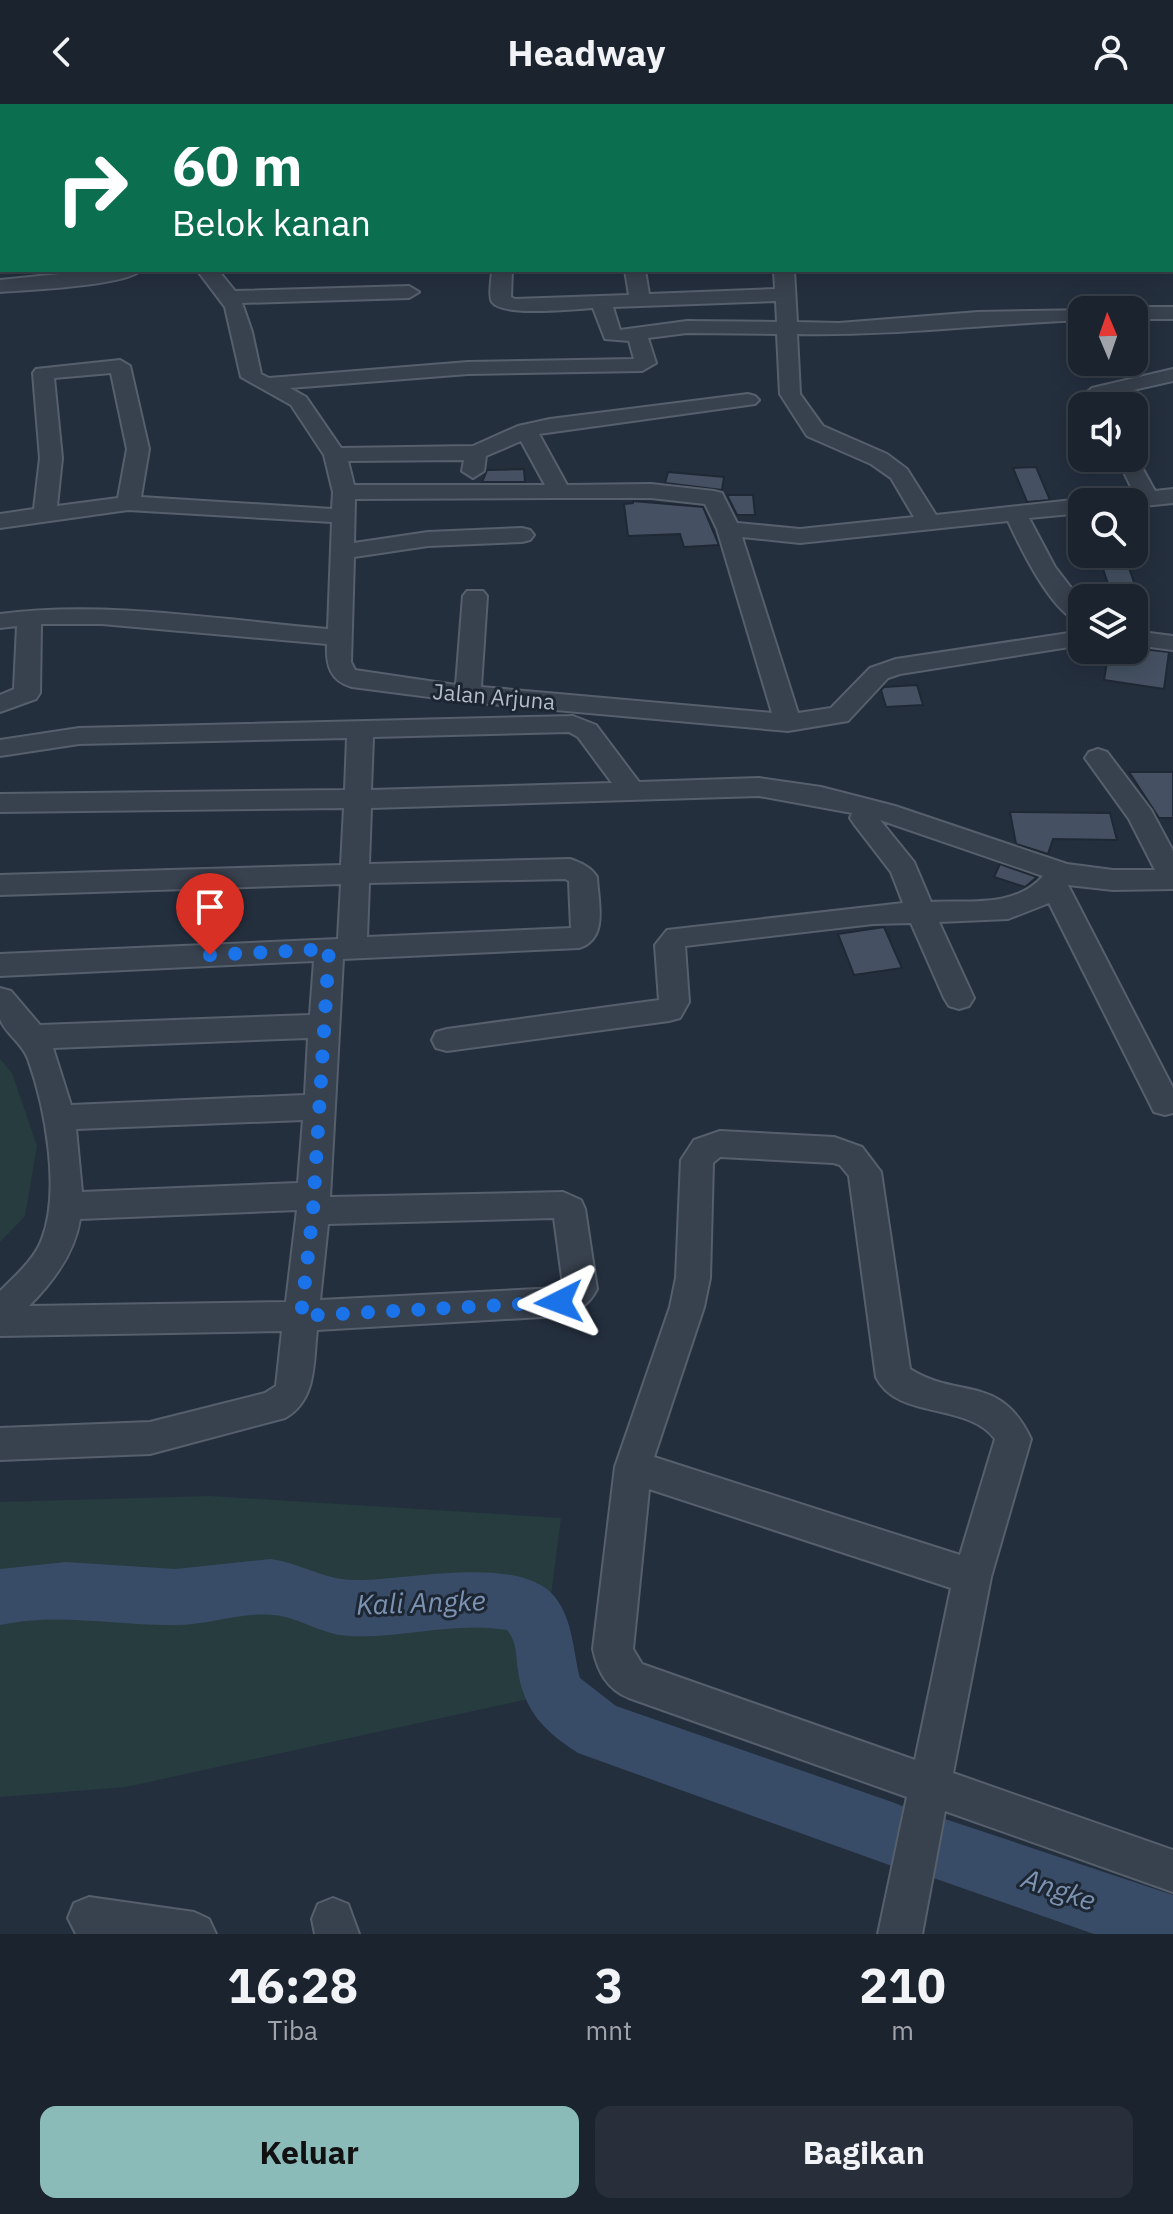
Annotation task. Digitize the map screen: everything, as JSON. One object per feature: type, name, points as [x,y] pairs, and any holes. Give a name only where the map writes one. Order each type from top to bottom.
[{"type":"street","points":[[0,286],[35,276],[70,281],[120,272]]},
{"type":"street","name":"Jalan Arjuna","points":[[209,272],[236,305],[251,377],[299,401],[335,455],[344,492],[339,662],[344,674],[352,679],[468,694],[788,723],[839,715],[879,673],[896,667],[1068,640]]},
{"type":"street","points":[[502,272],[501,300],[505,304],[784,295]]},
{"type":"street","points":[[635,272],[640,300]]},
{"type":"street","points":[[784,272],[790,394],[802,414],[823,436],[890,465],[929,522]]},
{"type":"street","points":[[231,297],[409,292]]},
{"type":"street","points":[[601,302],[612,335],[637,335],[687,327],[856,328],[1068,315]]},
{"type":"street","points":[[1148,313],[1173,313]]},
{"type":"street","points":[[268,384],[468,368],[561,356],[642,365],[646,363],[645,357],[637,335]]},
{"type":"street","points":[[45,514],[51,458],[43,373],[120,366],[138,449],[128,503]]},
{"type":"street","points":[[1099,392],[1173,375]]},
{"type":"street","points":[[335,455],[476,453],[526,431],[748,400]]},
{"type":"street","points":[[526,431],[561,493]]},
{"type":"street","points":[[470,493],[476,453]]},
{"type":"street","points":[[651,491],[653,468]]},
{"type":"street","points":[[344,492],[651,491],[714,498],[728,529],[788,723]]},
{"type":"street","points":[[1148,499],[1173,496]]},
{"type":"street","points":[[0,521],[128,503],[342,516]]},
{"type":"street","points":[[728,529],[800,536],[1068,507]]},
{"type":"street","points":[[1015,512],[1040,565],[1068,602]]},
{"type":"street","points":[[340,552],[428,539],[522,535]]},
{"type":"street","points":[[468,694],[475,596]]},
{"type":"street","points":[[0,621],[29,617],[102,617],[340,638]]},
{"type":"street","points":[[0,704],[27,693],[29,617]]},
{"type":"street","points":[[1148,640],[1173,643]]},
{"type":"street","points":[[0,748],[79,736],[579,725],[587,731],[633,792]]},
{"type":"street","points":[[0,1444],[150,1438],[272,1407],[287,1399],[293,1389],[313,1204],[325,1026],[355,874],[360,729]]},
{"type":"street","points":[[0,803],[358,799],[759,787],[797,791],[867,807],[1058,878],[1173,878],[1141,816],[1098,758]]},
{"type":"street","points":[[867,807],[864,818],[900,861],[959,998]]},
{"type":"street","points":[[0,885],[576,870],[583,877],[585,932],[584,936],[573,939],[0,965]]},
{"type":"street","points":[[447,1040],[669,1010],[674,1002],[669,945],[677,937],[919,911],[1008,909],[1028,905],[1042,897],[1058,878]]},
{"type":"street","points":[[1058,878],[1165,1103]]},
{"type":"street","points":[[0,999],[32,1037],[43,1058],[57,1118],[67,1206],[58,1241],[48,1260],[24,1290],[0,1312]]},
{"type":"street","points":[[32,1037],[325,1026]]},
{"type":"street","points":[[57,1118],[319,1107]]},
{"type":"street","points":[[905,1932],[928,1786],[972,1577],[1013,1439],[999,1416],[894,1377],[865,1172],[856,1160],[844,1153],[720,1144],[701,1152],[695,1171],[696,1229],[690,1292],[633,1467],[613,1649],[616,1663],[629,1679],[928,1786],[1173,1871]]},
{"type":"street","points":[[0,1321],[301,1316],[559,1302],[576,1295],[580,1289],[569,1209],[559,1204],[67,1206]]},
{"type":"street","points":[[633,1467],[972,1577]]},
{"type":"street","points":[[89,1918],[194,1934]]},
{"type":"green space","points":[[0,1059],[12,1073],[37,1146],[25,1216],[0,1242]]},
{"type":"green space","points":[[210,1496],[561,1518],[538,1697],[126,1787],[0,1797],[0,1502]]},
{"type":"building","points":[[1036,467],[1050,500],[1027,502],[1013,468]]},
{"type":"building","points":[[524,469],[525,482],[482,482],[487,470]]},
{"type":"building","points":[[668,472],[724,477],[722,490],[665,483]]},
{"type":"building","points":[[727,495],[753,495],[755,515],[737,515]]},
{"type":"building","points":[[633,501],[703,507],[719,545],[684,547],[680,534],[628,536],[624,504]]},
{"type":"building","points":[[1103,568],[1129,568],[1135,584],[1108,584]]},
{"type":"building","points":[[1148,650],[1169,652],[1164,689],[1104,680],[1107,664],[1148,664]]},
{"type":"building","points":[[917,685],[923,705],[886,707],[881,690],[884,687]]},
{"type":"building","points":[[1129,772],[1173,772],[1173,818],[1159,818]]},
{"type":"building","points":[[1010,812],[1110,813],[1117,840],[1053,839],[1048,854],[1016,844]]},
{"type":"building","points":[[1000,864],[1037,877],[1025,887],[994,877]]},
{"type":"building","points":[[884,927],[902,968],[854,975],[838,934]]},
{"type":"waterway","name":"Kali Angke","points":[[0,1597],[44,1590],[175,1597],[271,1587],[349,1608],[479,1600],[514,1604],[526,1609],[539,1626],[550,1683],[558,1700],[574,1715],[600,1731],[892,1834]]},
{"type":"waterway","name":"Angke","points":[[945,1851],[1173,1928]]},
{"type":"route","points":[[210,955],[329,949],[313,1211],[301,1316],[559,1302]]}]
